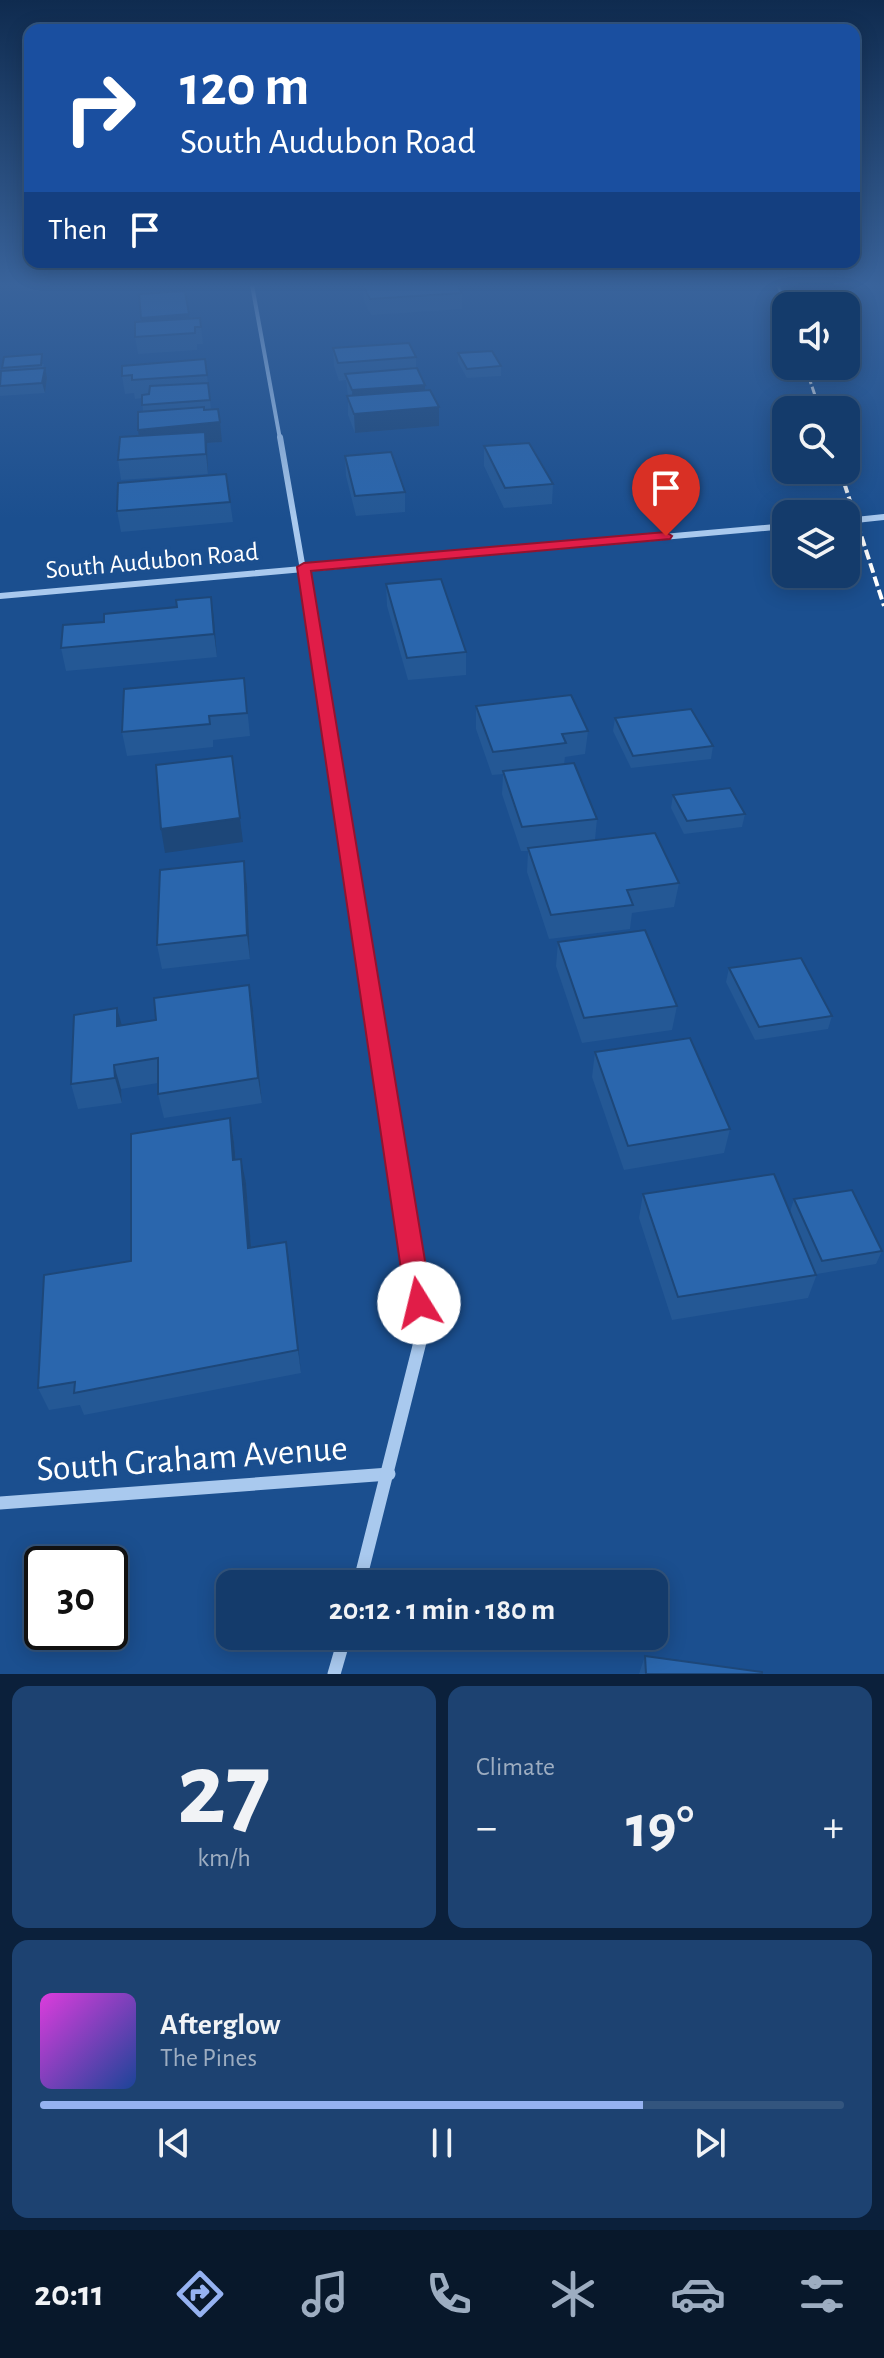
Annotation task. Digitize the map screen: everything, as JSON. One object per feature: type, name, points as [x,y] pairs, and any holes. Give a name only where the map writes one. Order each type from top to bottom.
[{"type":"street","points":[[266,363],[304,567],[423,1330],[363,1570]]},
{"type":"street","points":[[860,520],[884,517]]},
{"type":"street","name":"South Audubon Road","points":[[0,596],[772,527]]},
{"type":"street","name":"South Graham Avenue","points":[[0,1503],[389,1474]]},
{"type":"street","points":[[334,1674],[341,1650]]},
{"type":"building","points":[[3,363],[41,363],[41,365],[2,368]]},
{"type":"building","points":[[206,363],[207,375],[132,380],[132,375],[122,376],[122,366]]},
{"type":"building","points":[[464,363],[499,363],[501,366],[467,369]]},
{"type":"building","points":[[45,368],[42,383],[0,386],[1,371]]},
{"type":"building","points":[[417,368],[425,385],[352,390],[345,374]]},
{"type":"building","points":[[208,383],[210,400],[142,405],[142,395],[149,394],[150,386]]},
{"type":"building","points":[[430,390],[439,407],[354,414],[347,396]]},
{"type":"building","points":[[204,407],[204,410],[218,409],[220,422],[138,430],[138,412]]},
{"type":"building","points":[[205,432],[206,454],[118,460],[120,437]]},
{"type":"building","points":[[529,443],[553,484],[505,488],[484,446]]},
{"type":"building","points":[[391,452],[405,492],[355,496],[345,456]]},
{"type":"building","points":[[226,474],[230,502],[117,511],[118,483]]},
{"type":"building","points":[[441,579],[466,652],[407,658],[386,584]]},
{"type":"building","points":[[211,597],[214,634],[61,648],[63,625],[104,622],[104,614],[177,607],[176,600]]},
{"type":"building","points":[[244,678],[247,713],[209,716],[210,724],[122,732],[124,689]]},
{"type":"building","points":[[571,695],[588,731],[562,734],[566,743],[493,752],[476,706]]},
{"type":"building","points":[[691,709],[713,746],[633,756],[615,718]]},
{"type":"building","points":[[232,756],[240,818],[161,829],[156,765]]},
{"type":"building","points":[[574,763],[597,819],[522,827],[503,771]]},
{"type":"building","points":[[730,788],[745,814],[687,821],[673,795]]},
{"type":"building","points":[[655,833],[679,883],[627,890],[633,905],[551,915],[528,848]]},
{"type":"building","points":[[244,861],[247,935],[157,945],[160,870]]},
{"type":"building","points":[[645,930],[677,1006],[584,1018],[558,942]]},
{"type":"building","points":[[801,958],[832,1016],[759,1027],[729,968]]},
{"type":"building","points":[[249,985],[258,1078],[158,1094],[158,1058],[114,1065],[115,1078],[71,1084],[74,1015],[117,1008],[117,1026],[156,1020],[154,998]]},
{"type":"building","points":[[690,1038],[730,1129],[628,1146],[595,1052]]},
{"type":"building","points":[[230,1118],[233,1160],[241,1159],[248,1248],[286,1242],[298,1350],[74,1393],[75,1382],[38,1388],[44,1275],[131,1261],[131,1134]]},
{"type":"building","points":[[774,1174],[816,1275],[678,1297],[643,1194]]},
{"type":"building","points":[[852,1190],[882,1251],[822,1261],[794,1199]]},
{"type":"building","points":[[645,1656],[762,1672],[762,1674],[646,1674]]},
{"type":"railway","points":[[810,380],[815,396]]},
{"type":"railway","points":[[845,484],[884,606]]},
{"type":"route","points":[[419,1303],[304,567],[666,536]]}]
